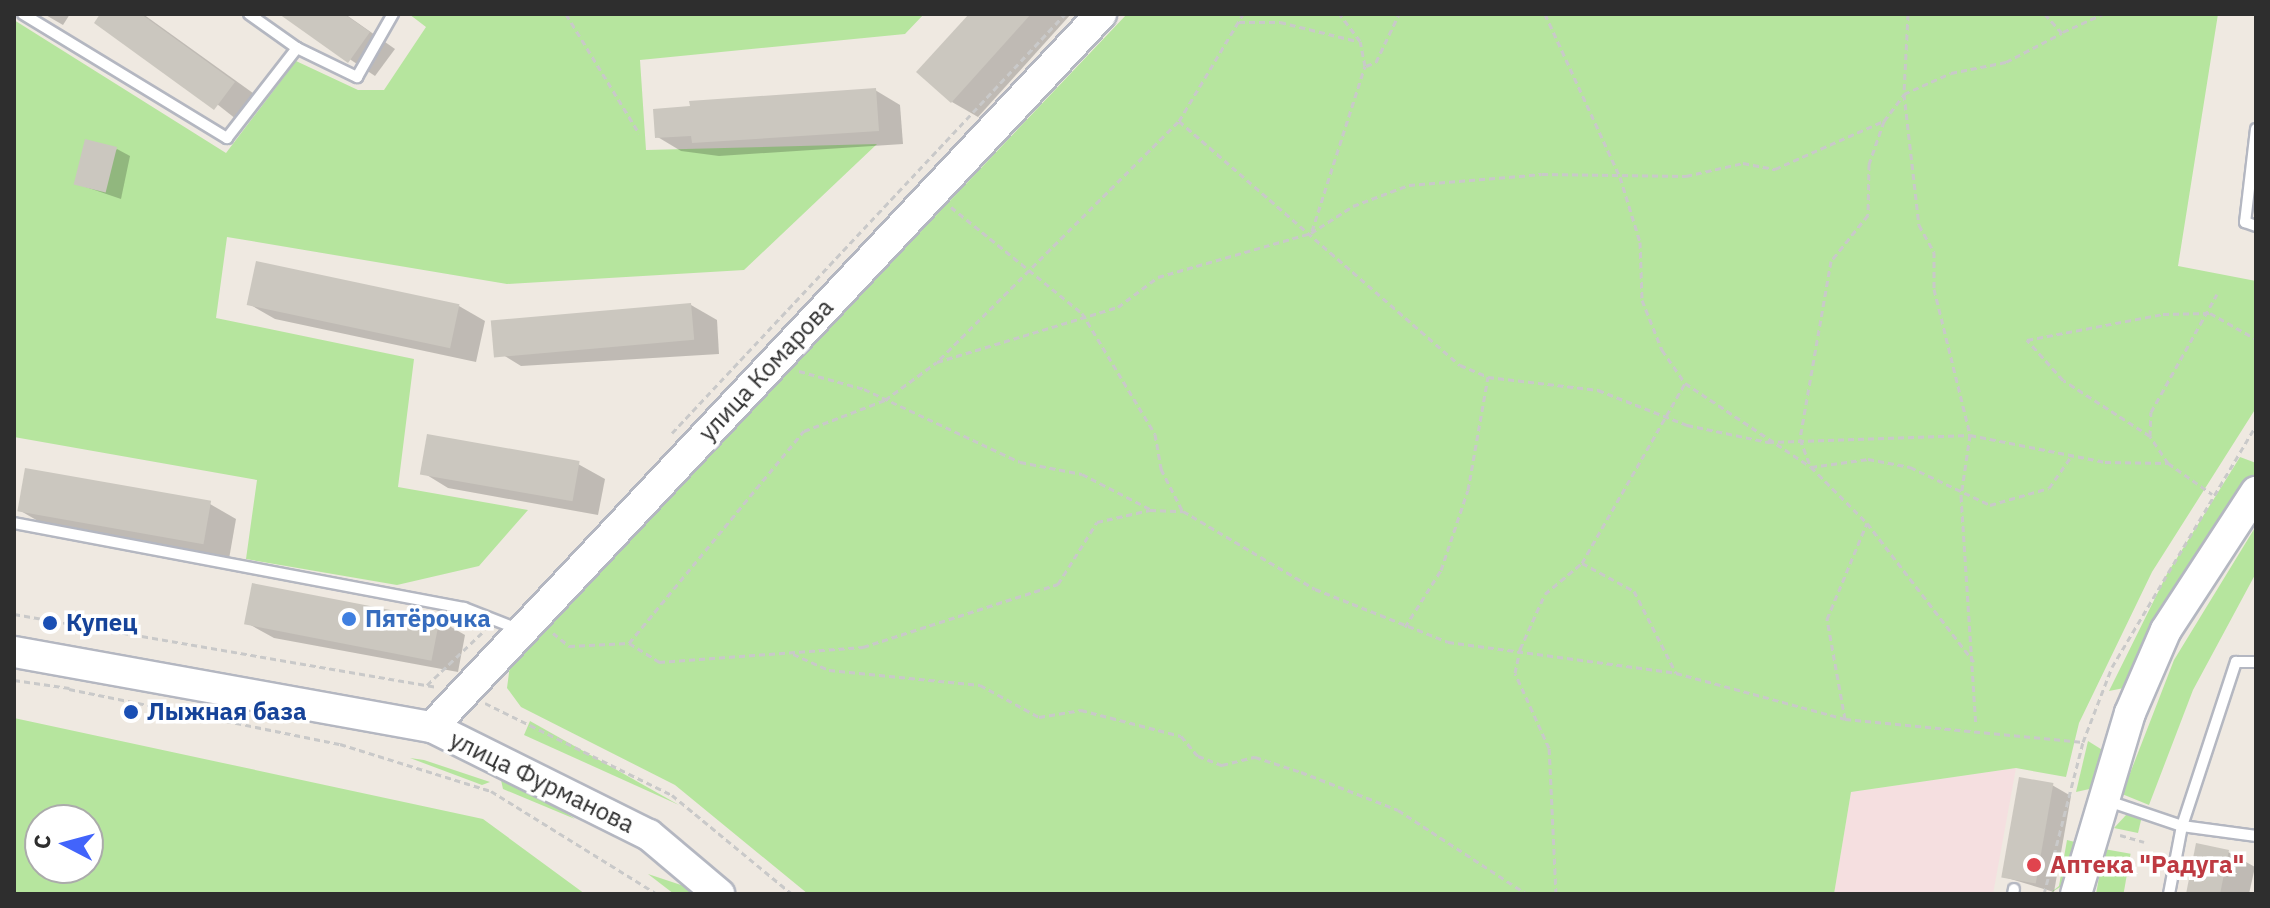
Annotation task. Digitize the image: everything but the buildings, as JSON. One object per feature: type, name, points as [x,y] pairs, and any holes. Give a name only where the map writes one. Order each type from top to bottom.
[{"type":"main road","name":"улица Комарова","points":[[432,727],[462,695],[517,623],[772,364],[1101,14]]},
{"type":"main road","points":[[2076,894],[2102,799],[2166,630],[2253,504]]},
{"type":"main road","name":"улица Фурманова","points":[[14,652],[432,727],[649,835],[719,894]]},
{"type":"lane","points":[[23,14],[227,138],[297,48]]},
{"type":"lane","points":[[249,14],[297,48],[357,77],[393,14]]},
{"type":"lane","points":[[2256,129],[2245,222],[2256,226]]},
{"type":"lane","points":[[14,523],[464,608],[517,623]]},
{"type":"lane","points":[[2169,894],[2182,826],[2236,662],[2256,662]]},
{"type":"lane","points":[[2102,799],[2182,826],[2256,836]]},
{"type":"path","points":[[566,14],[639,133]]},
{"type":"path","points":[[669,436],[1065,14]]},
{"type":"path","points":[[629,643],[804,431],[885,400],[937,362],[1029,267],[1080,227],[1122,170],[1179,121],[1243,14]]},
{"type":"path","points":[[1311,233],[1365,66],[1360,41],[1340,14]]},
{"type":"path","points":[[1365,66],[1376,62],[1399,14]]},
{"type":"path","points":[[1545,14],[1620,177],[1640,242],[1642,300],[1685,383],[1768,442],[1811,467],[1867,523],[1974,662]]},
{"type":"path","points":[[1908,14],[1904,94],[1919,225],[1934,252],[1934,289],[1970,435],[1961,496],[1976,726]]},
{"type":"path","points":[[2045,14],[2062,33]]},
{"type":"path","points":[[1811,467],[1800,439],[1831,261],[1868,215],[1869,164],[1884,121],[1904,94],[1951,73],[2006,62],[2103,14]]},
{"type":"path","points":[[1239,22],[1280,22],[1360,41]]},
{"type":"path","points":[[1179,121],[1264,202],[1311,233],[1460,365],[1488,377],[1598,390],[1661,417],[1768,442],[1970,435],[2071,456],[2168,463]]},
{"type":"path","points":[[937,362],[1008,344],[1082,313],[1118,307],[1158,277],[1311,233],[1353,206],[1409,185],[1542,174],[1686,176],[1743,163],[1775,169],[1884,121]]},
{"type":"path","points":[[936,189],[963,222],[1029,267],[1082,313],[1155,434],[1161,469],[1183,511]]},
{"type":"path","points":[[2150,436],[2151,412],[2210,313],[2217,294]]},
{"type":"path","points":[[2212,494],[2168,463],[2150,436],[2063,380],[2027,340],[2163,314],[2210,313],[2256,339]]},
{"type":"path","points":[[772,364],[885,400],[1020,462],[1082,474],[1150,510]]},
{"type":"path","points":[[1405,627],[1441,570],[1468,490],[1488,377]]},
{"type":"path","points":[[1556,894],[1549,748],[1515,673],[1520,649],[1545,594],[1582,563],[1661,417],[1685,383]]},
{"type":"path","points":[[1811,467],[1868,459],[1910,467],[1961,496],[1990,505],[2049,488],[2071,456]]},
{"type":"path","points":[[427,685],[517,623],[569,646],[629,643],[659,662],[863,647],[1058,584],[1097,522],[1150,510],[1183,511],[1315,589],[1448,642],[1520,649],[1676,673],[1845,719],[1976,726],[2083,742]]},
{"type":"path","points":[[1845,719],[1827,619],[1867,523]]},
{"type":"path","points":[[1582,563],[1634,591],[1676,673]]},
{"type":"path","points":[[14,614],[427,685],[462,695],[533,721],[672,795],[792,894]]},
{"type":"path","points":[[791,653],[829,670],[980,685],[1039,717],[1081,710],[1181,736],[1198,756],[1222,765],[1255,757],[1301,772],[1398,810],[1527,894]]},
{"type":"path","points":[[69,689],[340,744],[491,791],[657,894]]},
{"type":"shaded area","points":[[2016,768],[1993,894],[1834,894],[1851,792]]},
{"type":"green space","points":[[409,14],[924,14],[905,34],[640,60],[646,150],[877,144],[744,270],[507,284],[227,237],[216,318],[414,359],[398,487],[528,510],[479,566],[397,585],[246,559],[257,480],[14,437],[14,20],[226,153],[296,61],[358,90],[384,90],[426,27]]},
{"type":"green space","points":[[1127,14],[2218,14],[2178,266],[2256,281],[2256,408],[2152,572],[2079,723],[2066,777],[2016,768],[1851,792],[1834,894],[808,894],[675,785],[521,707],[507,688],[510,665]]},
{"type":"green space","points":[[2240,457],[2256,463],[2256,472],[2184,583],[2129,687],[2109,691],[2167,574]]},
{"type":"green space","points":[[2256,526],[2256,573],[2193,690],[2149,805],[2122,794],[2174,660]]},
{"type":"green space","points":[[14,718],[483,819],[585,894],[14,894]]},
{"type":"green space","points":[[530,721],[679,805],[524,735]]},
{"type":"green space","points":[[2088,741],[2104,751],[2094,788],[2076,792]]},
{"type":"green space","points":[[410,758],[424,760],[490,782],[482,785]]},
{"type":"green space","points":[[501,780],[536,792],[575,819],[503,789]]},
{"type":"green space","points":[[2127,814],[2142,816],[2138,833],[2114,828]]},
{"type":"green space","points":[[2067,840],[2079,843],[2068,882],[2049,894],[2059,886]]},
{"type":"green space","points":[[2104,849],[2131,854],[2123,894],[2096,894]]},
{"type":"green space","points":[[648,874],[684,886],[695,894],[674,894]]},
{"type":"place","name":"Пятёрочка","points":[[349,619]]},
{"type":"place","name":"Купец","points":[[50,623]]},
{"type":"place","name":"Лыжная база","points":[[131,712]]},
{"type":"place","name":"Аптека \"Радуга\"","points":[[2034,865]]}]
